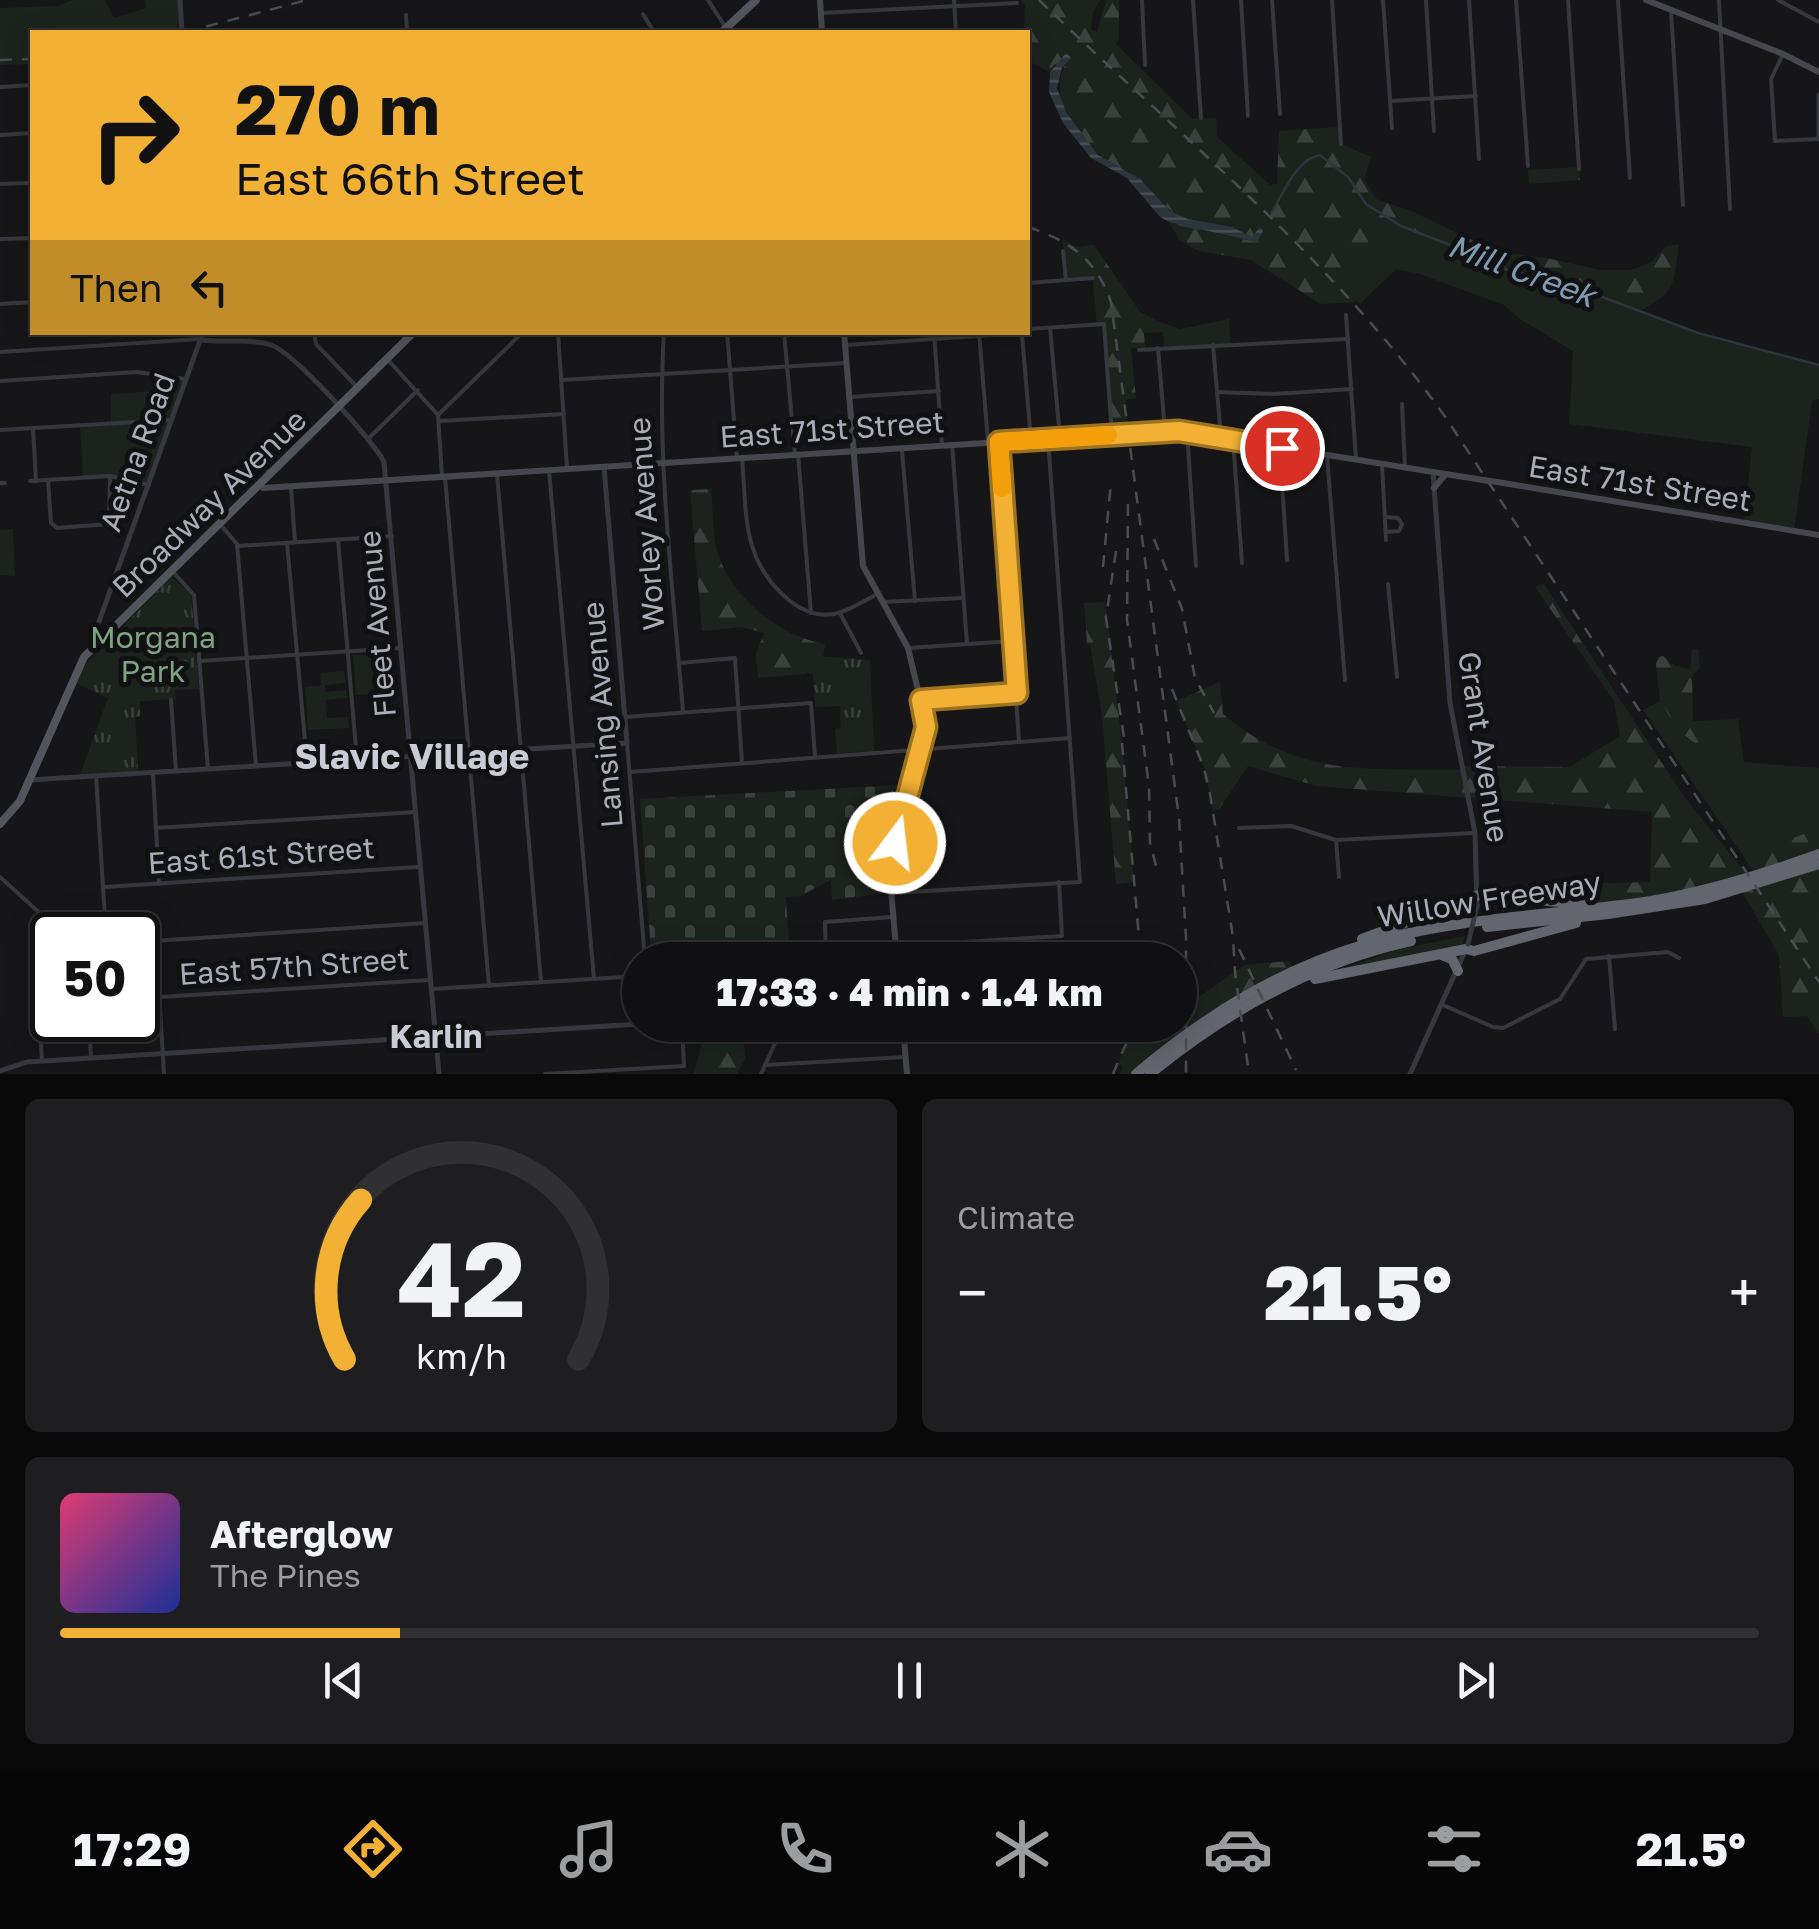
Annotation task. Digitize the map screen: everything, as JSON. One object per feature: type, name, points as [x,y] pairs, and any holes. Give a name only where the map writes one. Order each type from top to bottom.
[{"type":"highway","name":"Willow Freeway","points":[[1150,1074],[1244,1007],[1284,986],[1403,943],[1610,910],[1704,890],[1819,854]]},
{"type":"highway","name":"Willow Freeway","points":[[1136,1074],[1210,1017],[1316,961],[1368,943],[1445,927],[1705,899],[1819,864]]},
{"type":"highway","points":[[1316,961],[1360,940],[1478,901],[1610,910]]},
{"type":"highway","points":[[1284,986],[1467,947],[1474,951],[1610,910]]},
{"type":"highway","points":[[1442,954],[1452,959],[1458,971]]},
{"type":"main road","points":[[724,30],[756,0]]},
{"type":"main road","points":[[820,0],[822,30]]},
{"type":"main road","points":[[1646,0],[1819,72]]},
{"type":"main road","name":"Broadway Avenue","points":[[0,824],[20,801],[83,659],[411,335]]},
{"type":"main road","points":[[844,335],[863,566],[908,648],[926,724],[889,865],[896,942]]},
{"type":"main road","name":"East 71st Street","points":[[260,485],[263,488],[1186,431],[1819,535]]},
{"type":"main road","points":[[1434,488],[1446,475]]},
{"type":"main road","points":[[905,1042],[907,1074]]},
{"type":"street","points":[[180,0],[182,30]]},
{"type":"street","points":[[708,0],[724,30]]},
{"type":"street","points":[[1142,0],[1145,65]]},
{"type":"street","points":[[1193,0],[1201,118]]},
{"type":"street","points":[[1241,0],[1248,116]]},
{"type":"street","points":[[1272,0],[1280,114]]},
{"type":"street","points":[[1332,0],[1341,144]]},
{"type":"street","points":[[1383,0],[1392,128]]},
{"type":"street","points":[[1426,0],[1434,131]]},
{"type":"street","points":[[1469,0],[1480,159]]},
{"type":"street","points":[[1516,0],[1528,166]]},
{"type":"street","points":[[1568,0],[1579,169]]},
{"type":"street","points":[[1618,0],[1630,178]]},
{"type":"street","points":[[1720,0],[1730,209]]},
{"type":"street","points":[[1778,0],[1819,22]]},
{"type":"street","points":[[821,13],[954,3],[1017,3]]},
{"type":"street","points":[[954,3],[956,30]]},
{"type":"street","points":[[1666,6],[1684,205]]},
{"type":"street","points":[[643,14],[653,30]]},
{"type":"street","points":[[406,15],[407,30]]},
{"type":"street","points":[[1783,54],[1771,79],[1776,141],[1819,139],[1819,95]]},
{"type":"street","points":[[0,87],[30,84]]},
{"type":"street","points":[[1390,102],[1476,96]]},
{"type":"street","points":[[0,135],[30,133]]},
{"type":"street","points":[[0,184],[30,183]]},
{"type":"street","points":[[0,240],[30,238]]},
{"type":"street","points":[[1063,251],[1066,280]]},
{"type":"street","points":[[1030,282],[1093,278]]},
{"type":"street","points":[[0,304],[30,302]]},
{"type":"street","points":[[1346,315],[1356,459]]},
{"type":"street","points":[[1030,330],[1104,324],[1112,435]]},
{"type":"street","points":[[1050,328],[1060,438]]},
{"type":"street","points":[[238,335],[238,342]]},
{"type":"street","points":[[314,335],[316,344],[358,388]]},
{"type":"street","points":[[439,418],[519,335]]},
{"type":"street","points":[[558,335],[567,468]]},
{"type":"street","name":"Worley Avenue","points":[[664,335],[662,462],[683,712]]},
{"type":"street","points":[[727,335],[749,536],[757,565],[771,584],[811,613],[840,613],[878,594]]},
{"type":"street","points":[[784,335],[811,613]]},
{"type":"street","points":[[979,335],[988,442]]},
{"type":"street","points":[[1024,335],[1032,440]]},
{"type":"street","points":[[0,352],[203,336]]},
{"type":"street","name":"Fleet Avenue","points":[[203,336],[265,344],[283,351],[382,456],[440,1074]]},
{"type":"street","name":"Aetna Road","points":[[99,642],[95,632],[203,336]]},
{"type":"street","points":[[845,345],[934,336],[967,644]]},
{"type":"street","points":[[1139,350],[1348,340]]},
{"type":"street","points":[[1213,345],[1221,437]]},
{"type":"street","points":[[1158,348],[1165,432]]},
{"type":"street","points":[[388,359],[439,418],[489,986]]},
{"type":"street","points":[[561,380],[847,362]]},
{"type":"street","points":[[0,381],[137,372],[187,379]]},
{"type":"street","points":[[1217,392],[1274,394],[1352,389]]},
{"type":"street","points":[[368,439],[418,390]]},
{"type":"street","points":[[849,397],[938,391]]},
{"type":"street","points":[[1402,404],[1405,467]]},
{"type":"street","points":[[439,418],[564,414]]},
{"type":"street","points":[[0,430],[172,420]]},
{"type":"street","points":[[33,428],[33,481],[110,476],[149,485]]},
{"type":"street","points":[[1186,431],[1196,566]]},
{"type":"street","points":[[892,893],[1080,882],[1048,438]]},
{"type":"street","points":[[1232,439],[1242,563]]},
{"type":"street","points":[[999,442],[1019,742]]},
{"type":"street","points":[[1280,447],[1288,560]]},
{"type":"street","points":[[902,448],[915,601]]},
{"type":"street","points":[[250,454],[271,474]]},
{"type":"street","points":[[1327,454],[1345,680]]},
{"type":"street","points":[[1382,464],[1386,536],[1399,530],[1402,524],[1394,516],[1385,517]]},
{"type":"street","name":"Lansing Avenue","points":[[604,466],[644,942]]},
{"type":"street","points":[[550,470],[594,979]]},
{"type":"street","name":"Grant Avenue","points":[[1410,1074],[1458,971],[1478,901],[1476,833],[1450,703],[1433,472]]},
{"type":"street","points":[[497,473],[541,982]]},
{"type":"street","points":[[48,480],[51,524],[57,528],[109,524],[110,476]]},
{"type":"street","points":[[291,486],[295,542]]},
{"type":"street","points":[[220,524],[237,546],[256,766]]},
{"type":"street","points":[[237,546],[392,536]]},
{"type":"street","points":[[338,540],[358,760]]},
{"type":"street","points":[[287,543],[307,763]]},
{"type":"street","points":[[172,571],[194,594],[208,770]]},
{"type":"street","points":[[1388,584],[1397,677]]},
{"type":"street","points":[[882,602],[963,598]]},
{"type":"street","points":[[840,613],[861,654]]},
{"type":"street","points":[[908,648],[1014,641]]},
{"type":"street","points":[[200,660],[402,648]]},
{"type":"street","points":[[679,663],[735,658],[742,763]]},
{"type":"street","points":[[921,700],[1017,693]]},
{"type":"street","points":[[172,700],[176,771]]},
{"type":"street","points":[[625,717],[812,704],[815,758]]},
{"type":"street","points":[[630,772],[1070,738]]},
{"type":"street","points":[[29,780],[627,744]]},
{"type":"street","points":[[153,772],[159,884]]},
{"type":"street","points":[[96,776],[105,912]]},
{"type":"street","points":[[156,828],[416,812]]},
{"type":"street","points":[[1238,828],[1291,826],[1336,840],[1476,833]]},
{"type":"street","points":[[1336,840],[1339,877]]},
{"type":"street","name":"East 61st Street","points":[[104,888],[421,867]]},
{"type":"street","points":[[0,877],[39,912]]},
{"type":"street","points":[[960,942],[1062,936],[1060,882]]},
{"type":"street","points":[[826,942],[825,922],[894,916]]},
{"type":"street","points":[[160,940],[426,923]]},
{"type":"street","points":[[1024,938],[1024,942]]},
{"type":"street","points":[[1443,1005],[1493,1027],[1506,1027],[1560,1000],[1584,960],[1668,952],[1680,958]]},
{"type":"street","points":[[1610,956],[1615,1030]]},
{"type":"street","name":"East 57th Street","points":[[432,989],[622,977]]},
{"type":"street","name":"East 57th Street","points":[[160,997],[431,980]]},
{"type":"street","points":[[160,997],[164,1074]]},
{"type":"street","points":[[0,1071],[42,1061],[622,1025]]},
{"type":"street","points":[[41,1042],[42,1061]]},
{"type":"street","points":[[90,1042],[91,1058]]},
{"type":"street","points":[[545,1074],[651,1071],[684,1066],[683,1042]]},
{"type":"street","points":[[761,1074],[776,1042]]},
{"type":"street","points":[[765,1066],[906,1057]]},
{"type":"green space","points":[[72,0],[105,0],[114,18],[146,8],[145,0],[180,0],[182,30],[30,30],[30,64],[0,65],[0,8],[58,6]]},
{"type":"green space","points":[[1020,0],[1100,0],[1093,12],[1091,30],[1097,32],[1106,0],[1119,0],[1116,44],[1192,119],[1216,118],[1217,137],[1270,185],[1277,184],[1279,131],[1340,127],[1341,144],[1371,157],[1364,179],[1376,199],[1411,211],[1497,252],[1600,270],[1632,270],[1651,262],[1666,246],[1679,244],[1671,285],[1641,311],[1573,286],[1477,262],[1458,248],[1401,226],[1390,216],[1367,262],[1343,286],[1357,300],[1354,302],[1321,304],[1251,260],[1199,251],[1180,241],[1169,222],[1257,242],[1237,230],[1180,216],[1136,177],[1096,152],[1064,107],[1060,83],[1070,58],[1054,65],[1050,72],[1030,62],[1030,30],[1024,30],[1025,4]]},
{"type":"green space","points":[[1579,167],[1580,180],[1529,184],[1528,170]]},
{"type":"green space","points":[[1389,215],[1401,226],[1458,248],[1477,262],[1573,286],[1698,333],[1819,365],[1819,399],[1812,401],[1794,531],[1744,523],[1752,447],[1569,424],[1573,351],[1504,305],[1396,269],[1360,304],[1343,286],[1367,262]]},
{"type":"green space","points":[[1063,240],[1078,247],[1094,245],[1140,312],[1157,321],[1144,333],[1145,349],[1131,348],[1136,398],[1125,400],[1129,433],[1112,435],[1104,325],[1097,325],[1093,279],[1066,280]]},
{"type":"green space","points":[[1229,319],[1231,344],[1164,348],[1163,332],[1144,333],[1157,321],[1180,329]]},
{"type":"green space","points":[[160,375],[187,379],[149,485],[120,477],[83,478],[80,425],[111,423],[111,394],[155,391]]},
{"type":"green space","points":[[711,489],[717,551],[733,584],[774,624],[825,644],[823,657],[806,656],[807,674],[758,678],[756,654],[764,633],[742,627],[702,631],[690,490]]},
{"type":"green space","points":[[13,529],[15,576],[0,575],[0,530]]},
{"type":"green space","name":"Morgana Park","points":[[171,577],[191,594],[199,689],[175,690],[175,699],[140,701],[140,716],[135,717],[138,771],[80,775],[108,698],[76,683],[84,666]]},
{"type":"green space","points":[[1543,583],[1685,798],[1749,877],[1613,905],[1479,895],[1479,887],[1650,882],[1652,812],[1317,786],[1248,766],[1219,809],[1213,811],[1204,767],[1176,701],[1220,682],[1223,714],[1251,735],[1279,750],[1336,766],[1463,770],[1463,766],[1570,767],[1620,736],[1614,701],[1535,587]]},
{"type":"green space","points":[[1105,602],[1134,882],[1116,884],[1102,714],[1087,644],[1084,603]]},
{"type":"green space","points":[[1698,649],[1700,667],[1692,676],[1693,721],[1704,721],[1709,742],[1699,745],[1680,730],[1667,711],[1656,665],[1657,657],[1663,656],[1675,666],[1690,669],[1692,650]]},
{"type":"green space","points":[[353,655],[372,655],[375,694],[356,695]]},
{"type":"green space","points":[[804,655],[870,660],[874,751],[837,753],[835,729],[841,728],[840,706],[815,707],[813,674],[806,672]]},
{"type":"green space","points":[[344,671],[346,683],[325,685],[326,692],[346,690],[347,698],[326,700],[327,718],[348,717],[349,728],[308,730],[305,687],[321,685],[320,673]]},
{"type":"green space","points":[[1657,676],[1692,676],[1693,721],[1738,719],[1744,762],[1819,768],[1819,828],[1744,857],[1643,710],[1660,701]]},
{"type":"green space","points":[[900,785],[882,851],[886,893],[832,900],[831,880],[800,896],[786,897],[789,942],[650,942],[640,799]]},
{"type":"green space","points":[[1819,828],[1819,854],[1755,875],[1744,857]]},
{"type":"green space","points":[[1819,864],[1819,1034],[1807,1016],[1783,1017],[1779,955],[1740,888]]},
{"type":"green space","points":[[1465,936],[1462,946],[1342,969],[1399,949]]},
{"type":"green space","points":[[1290,961],[1294,971],[1197,1034],[1197,998],[1245,965]]},
{"type":"green space","points":[[702,1042],[744,1042],[745,1059],[737,1074],[694,1074]]},
{"type":"green space","points":[[1125,1042],[1185,1042],[1136,1074],[1119,1074],[1123,1068],[1119,1062]]},
{"type":"shaded area","points":[[1066,53],[1071,58],[1062,68],[1057,88],[1066,112],[1098,155],[1140,179],[1170,211],[1188,219],[1232,227],[1252,237],[1260,227],[1263,231],[1257,242],[1169,222],[1160,217],[1127,178],[1091,158],[1063,123],[1049,92],[1050,72]]},
{"type":"waterway","name":"Mill Creek","points":[[1272,212],[1298,170],[1320,155],[1348,177],[1366,204],[1401,226],[1458,248],[1477,262],[1573,286],[1698,333],[1819,365]]},
{"type":"waterway","name":"Mill Creek","points":[[1178,224],[1199,229]]},
{"type":"railway","points":[[193,30],[307,0]]},
{"type":"railway","points":[[1039,0],[1253,200],[1402,360],[1446,418],[1819,982]]},
{"type":"railway","points":[[0,60],[30,59]]},
{"type":"railway","points":[[1030,228],[1080,254],[1098,274],[1111,302],[1179,818],[1186,938],[1186,1074]]},
{"type":"railway","points":[[1103,567],[1111,482]]},
{"type":"railway","points":[[1128,504],[1127,620],[1149,786],[1150,843],[1158,873]]},
{"type":"railway","points":[[1154,539],[1182,609],[1195,678],[1214,713]]},
{"type":"railway","points":[[1116,551],[1106,618],[1124,738]]},
{"type":"railway","points":[[1172,689],[1204,768],[1210,794],[1233,937],[1249,1074]]},
{"type":"railway","points":[[1122,743],[1139,942]]},
{"type":"railway","points":[[1239,949],[1296,1070]]},
{"type":"railway","points":[[1113,1074],[1127,1042]]},
{"type":"slow traffic","points":[[1002,488],[999,442],[1108,435]]},
{"type":"district","name":"Slavic Village","points":[[412,756]]},
{"type":"district","name":"Karlin","points":[[436,1036]]},
{"type":"route","points":[[895,843],[926,727],[921,700],[1017,693],[999,442],[1179,431],[1282,448]]}]
